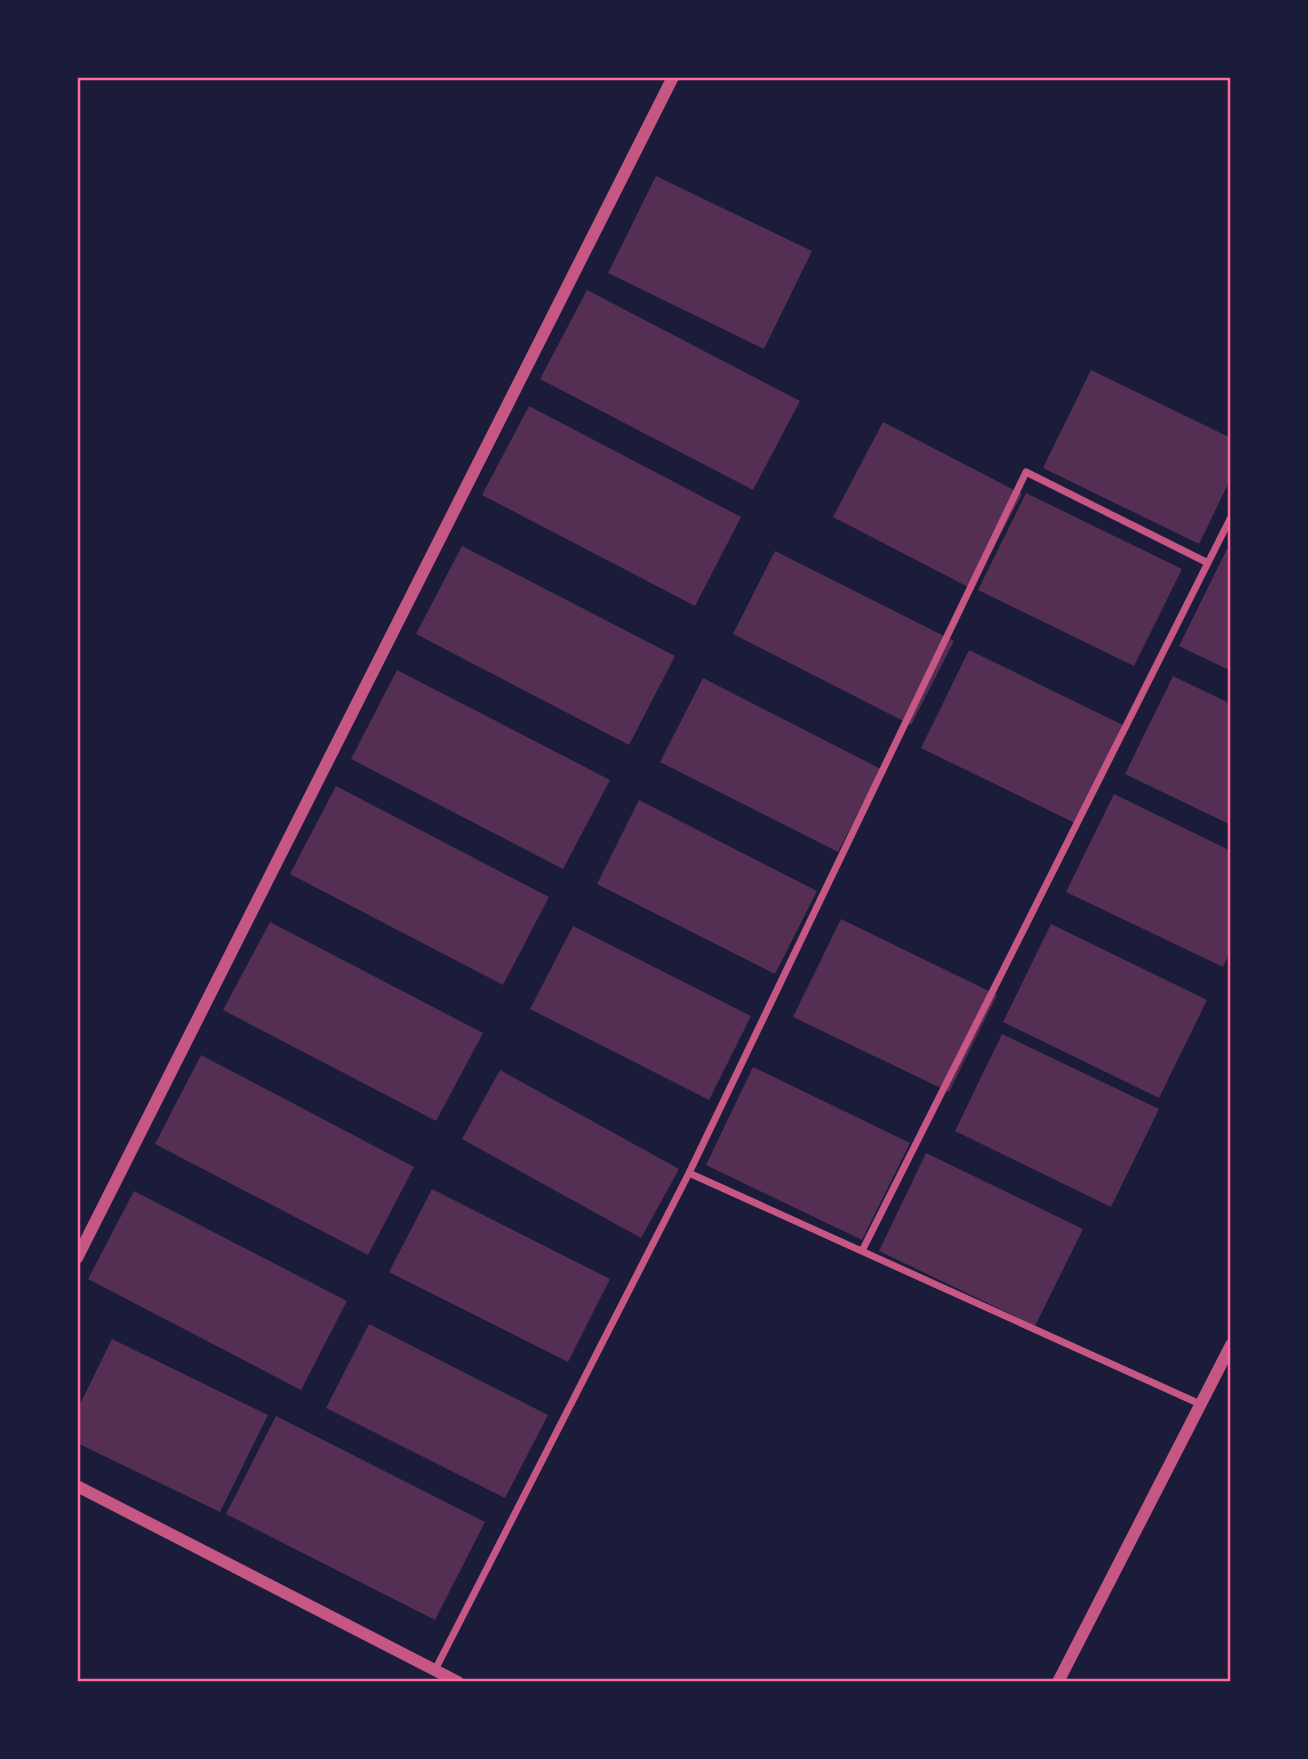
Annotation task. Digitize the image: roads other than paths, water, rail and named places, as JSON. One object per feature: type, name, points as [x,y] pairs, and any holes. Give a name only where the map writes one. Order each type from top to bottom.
[{"type":"street","points":[[77,1258],[673,77]]},
{"type":"street","points":[[435,1670],[689,1173],[1026,472],[1208,563]]},
{"type":"street","points":[[862,1251],[1231,516]]},
{"type":"street","points":[[689,1173],[1200,1404]]},
{"type":"street","points":[[1058,1682],[1231,1345]]},
{"type":"street","points":[[77,1486],[458,1682]]}]
